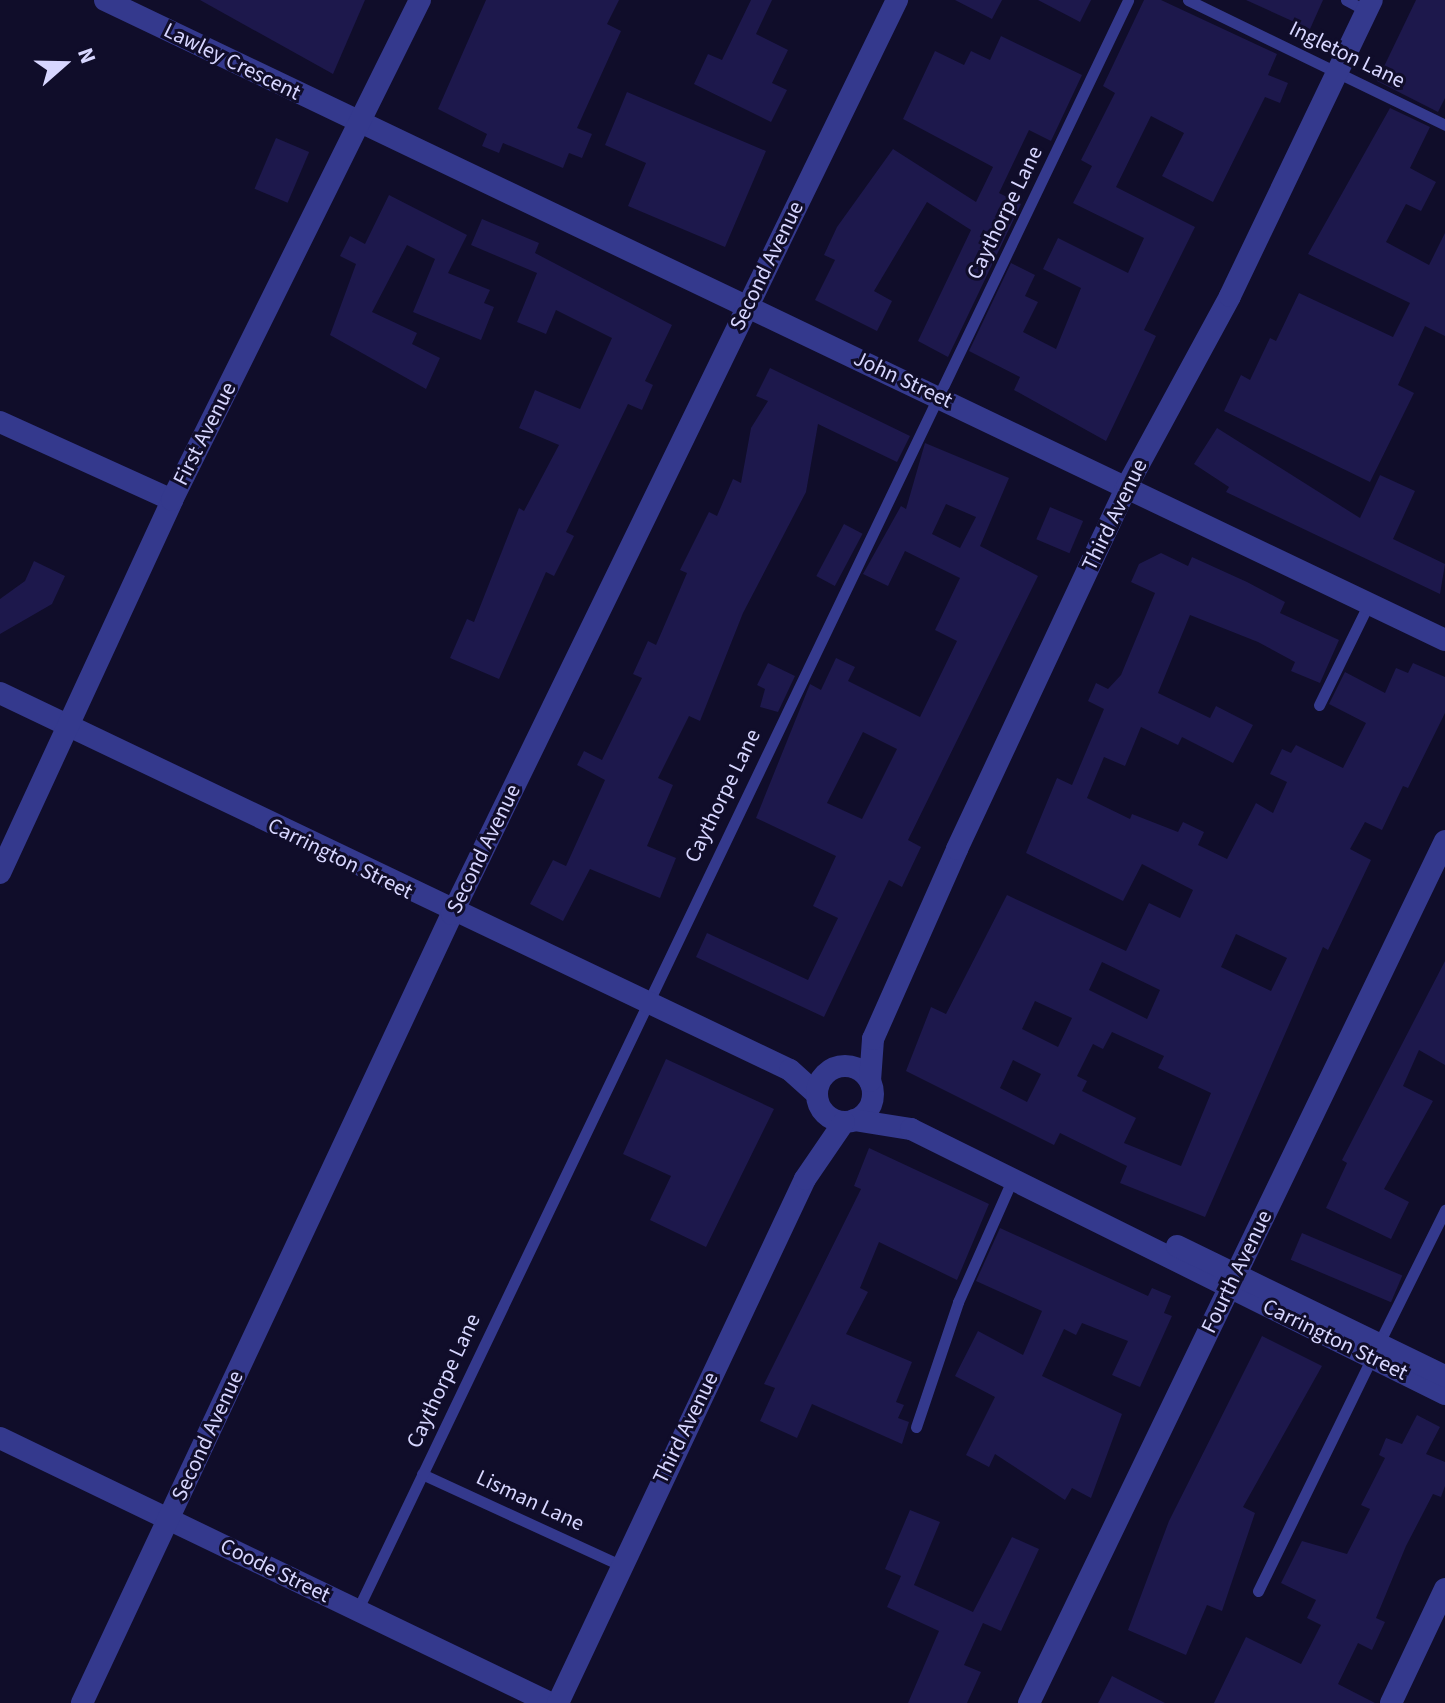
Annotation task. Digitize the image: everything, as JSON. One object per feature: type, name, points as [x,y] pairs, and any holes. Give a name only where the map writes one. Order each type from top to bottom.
[{"type":"street","name":"Lawley Crescent","points":[[105,0],[359,124]]},
{"type":"street","name":"First Avenue","points":[[0,873],[172,500],[420,0]]},
{"type":"street","name":"Second Avenue","points":[[82,1703],[452,914],[897,0]]},
{"type":"street","name":"Third Avenue","points":[[871,1085],[873,1039],[1127,486],[1230,296],[1369,5]]},
{"type":"street","name":"John Street","points":[[359,124],[938,396],[1445,640]]},
{"type":"street","points":[[0,422],[172,500]]},
{"type":"street","name":"Carrington Street","points":[[0,693],[452,914],[790,1070],[835,1112],[911,1129],[1142,1238],[1161,1238],[1234,1282],[1374,1352],[1445,1394]]},
{"type":"street","name":"Fourth Avenue","points":[[1029,1703],[1158,1424],[1234,1282],[1445,841]]},
{"type":"street","name":"Third Avenue","points":[[558,1703],[620,1565],[818,1154],[835,1112],[839,1068],[873,1039]]},
{"type":"street","name":"Carrington Street","points":[[790,1070],[839,1068],[871,1085],[911,1129]]},
{"type":"street","points":[[835,1112],[870,1105],[871,1085]]},
{"type":"street","name":"Carrington Street","points":[[1374,1352],[1445,1376]]},
{"type":"street","name":"Coode Street","points":[[0,1438],[550,1703]]},
{"type":"street","points":[[1391,1703],[1445,1589]]},
{"type":"lane","name":"Caythorpe Lane","points":[[357,1611],[645,1003],[1128,0]]},
{"type":"lane","name":"Ingleton Lane","points":[[1188,0],[1445,125]]},
{"type":"lane","points":[[1346,0],[1369,5]]},
{"type":"lane","points":[[1319,705],[1368,605]]},
{"type":"lane","points":[[916,1427],[958,1302],[1013,1177]]},
{"type":"lane","points":[[1258,1591],[1445,1210]]},
{"type":"lane","name":"Lisman Lane","points":[[422,1474],[620,1565]]},
{"type":"building","points":[[200,0],[365,0],[333,74]]},
{"type":"building","points":[[486,0],[619,0],[607,24],[621,31],[577,128],[592,134],[582,158],[569,153],[563,168],[503,143],[499,153],[482,146],[487,134],[438,109]]},
{"type":"building","points":[[751,0],[772,0],[756,34],[788,50],[772,83],[787,90],[771,122],[694,84],[708,54],[722,60]]},
{"type":"building","points":[[955,0],[1002,0],[992,19]]},
{"type":"building","points":[[1038,0],[1091,0],[1080,22]]},
{"type":"building","points":[[1144,0],[1161,0],[1277,54],[1268,75],[1288,83],[1280,103],[1265,97],[1213,202],[1162,176],[1184,133],[1151,116],[1116,187],[1195,227],[1144,330],[1156,336],[1106,441],[1014,390],[1020,377],[969,351],[1011,263],[1035,275],[1025,296],[1038,302],[1023,332],[1056,349],[1081,288],[1043,269],[1058,238],[1128,273],[1144,238],[1073,203],[1092,166],[1081,160],[1115,93],[1103,86]]},
{"type":"building","points":[[1246,0],[1323,0],[1310,29]]},
{"type":"building","points":[[1416,0],[1445,0],[1445,98],[1438,112],[1377,81]]},
{"type":"building","points":[[1001,36],[1082,75],[1051,141],[1029,130],[999,193],[1021,204],[948,357],[918,341],[971,230],[927,202],[874,291],[892,301],[877,331],[815,300],[835,260],[824,255],[837,227],[893,149],[976,202],[993,167],[903,119],[935,51],[964,65],[971,51],[990,60]]},
{"type":"building","points":[[627,92],[766,151],[725,247],[628,206],[646,163],[605,145]]},
{"type":"building","points":[[1390,108],[1430,127],[1410,168],[1436,182],[1421,211],[1406,204],[1386,242],[1429,265],[1445,233],[1445,336],[1425,326],[1398,385],[1414,393],[1370,482],[1224,411],[1241,375],[1250,380],[1270,338],[1276,341],[1299,293],[1393,337],[1410,303],[1308,254]]},
{"type":"building","points":[[276,138],[309,152],[288,203],[255,189]]},
{"type":"building","points":[[389,195],[467,235],[448,273],[490,290],[484,303],[494,307],[481,340],[413,312],[435,259],[407,245],[372,312],[417,333],[412,344],[440,358],[426,389],[330,335],[356,264],[340,256],[350,236],[365,244]]},
{"type":"building","points":[[482,219],[539,243],[535,253],[672,325],[645,381],[653,385],[642,410],[628,404],[566,532],[574,536],[554,576],[546,572],[499,679],[450,658],[467,619],[474,622],[519,508],[524,511],[559,445],[519,428],[535,390],[580,409],[612,338],[556,310],[546,334],[517,322],[537,273],[471,245]]},
{"type":"building","points":[[770,368],[910,436],[897,462],[818,424],[806,492],[743,613],[700,721],[689,716],[658,778],[673,785],[647,846],[676,858],[660,898],[590,869],[563,921],[530,904],[553,860],[566,866],[605,780],[577,765],[584,751],[602,760],[642,678],[633,674],[648,641],[656,645],[687,573],[680,570],[709,512],[717,516],[733,479],[741,483],[751,428],[768,401],[756,396]]},
{"type":"building","points":[[1217,428],[1360,518],[1380,475],[1415,491],[1393,539],[1445,564],[1440,594],[1226,492],[1229,487],[1194,464]]},
{"type":"building","points":[[925,443],[1009,478],[980,546],[1038,576],[908,840],[921,847],[902,887],[889,880],[824,1017],[696,957],[707,933],[808,980],[838,918],[813,906],[836,856],[756,818],[810,684],[821,690],[836,658],[855,667],[848,681],[920,717],[957,641],[935,630],[960,578],[905,551],[888,586],[863,574],[901,506],[906,509]],"holes":[[[946,504],[976,517],[960,548],[932,534]],[[863,732],[897,749],[862,819],[827,803]]]},
{"type":"building","points":[[1050,507],[1083,521],[1069,553],[1036,539]]},
{"type":"building","points":[[844,524],[863,534],[835,586],[816,576]]},
{"type":"building","points":[[1161,553],[1188,566],[1192,557],[1285,602],[1280,613],[1339,640],[1320,683],[1291,671],[1295,662],[1258,642],[1190,615],[1158,693],[1210,718],[1216,706],[1253,725],[1233,763],[1182,737],[1178,745],[1141,727],[1125,766],[1104,757],[1087,798],[1130,819],[1132,814],[1178,832],[1183,822],[1204,832],[1198,845],[1227,859],[1256,803],[1273,813],[1287,782],[1270,774],[1282,749],[1291,753],[1296,745],[1343,768],[1366,723],[1329,704],[1345,672],[1385,693],[1396,668],[1408,673],[1413,663],[1445,677],[1445,713],[1408,788],[1403,786],[1382,830],[1365,822],[1350,849],[1371,860],[1328,950],[1323,947],[1205,1217],[1120,1183],[1127,1166],[1060,1133],[1054,1145],[906,1071],[931,1007],[946,1014],[1007,895],[1126,951],[1149,903],[1180,918],[1193,890],[1142,864],[1123,901],[1026,853],[1057,778],[1072,785],[1104,709],[1088,701],[1096,683],[1108,689],[1121,675],[1155,593],[1131,582],[1139,564]],"holes":[[[1236,934],[1287,958],[1271,991],[1221,967]],[[1102,962],[1160,990],[1147,1019],[1089,990]],[[1035,1001],[1072,1018],[1058,1047],[1022,1029]],[[1112,1032],[1164,1056],[1158,1068],[1211,1093],[1181,1166],[1124,1143],[1136,1118],[1082,1091],[1087,1081],[1077,1076],[1093,1044],[1103,1049]],[[1013,1060],[1041,1074],[1027,1102],[1000,1088]]]},
{"type":"building","points":[[34,561],[65,576],[52,604],[0,634],[0,599],[25,581]]},
{"type":"building","points":[[768,663],[795,676],[778,712],[760,707],[765,689],[757,685]]},
{"type":"building","points":[[1445,961],[1445,1065],[1419,1050],[1403,1086],[1433,1101],[1384,1189],[1409,1202],[1391,1239],[1326,1208],[1347,1163],[1342,1160]]},
{"type":"building","points":[[666,1059],[774,1109],[706,1247],[650,1220],[671,1176],[623,1154]]},
{"type":"building","points":[[869,1148],[989,1204],[957,1280],[879,1242],[860,1288],[868,1292],[846,1334],[912,1362],[896,1402],[904,1405],[898,1418],[909,1422],[902,1444],[812,1404],[797,1438],[760,1421],[775,1388],[764,1384],[861,1189],[854,1186]]},
{"type":"building","points":[[1000,1228],[1148,1296],[1152,1288],[1171,1296],[1164,1313],[1172,1316],[1140,1387],[1112,1375],[1128,1341],[1082,1323],[1076,1335],[1064,1329],[1042,1376],[1122,1414],[1091,1498],[1072,1488],[1065,1500],[995,1454],[989,1467],[966,1455],[995,1397],[955,1376],[978,1331],[1023,1355],[1042,1311],[976,1281]]},
{"type":"building","points":[[1302,1233],[1402,1276],[1391,1302],[1291,1260]]},
{"type":"building","points":[[1262,1336],[1322,1366],[1243,1507],[1255,1513],[1222,1611],[1207,1605],[1186,1655],[1128,1630],[1169,1521]]},
{"type":"building","points":[[1417,1415],[1440,1427],[1426,1454],[1445,1462],[1445,1486],[1441,1497],[1433,1494],[1406,1546],[1376,1618],[1385,1622],[1372,1650],[1358,1643],[1338,1684],[1375,1703],[1214,1703],[1246,1637],[1301,1664],[1321,1625],[1307,1618],[1316,1600],[1281,1583],[1302,1541],[1347,1554],[1370,1509],[1361,1505],[1385,1458],[1379,1455],[1386,1438],[1402,1444]]},
{"type":"building","points":[[910,1510],[940,1522],[914,1585],[973,1612],[1012,1537],[1039,1549],[1001,1631],[983,1623],[964,1665],[981,1672],[967,1703],[908,1703],[939,1631],[887,1607],[901,1576],[885,1569]]},
{"type":"building","points":[[1112,1676],[1165,1703],[1098,1703]]}]
